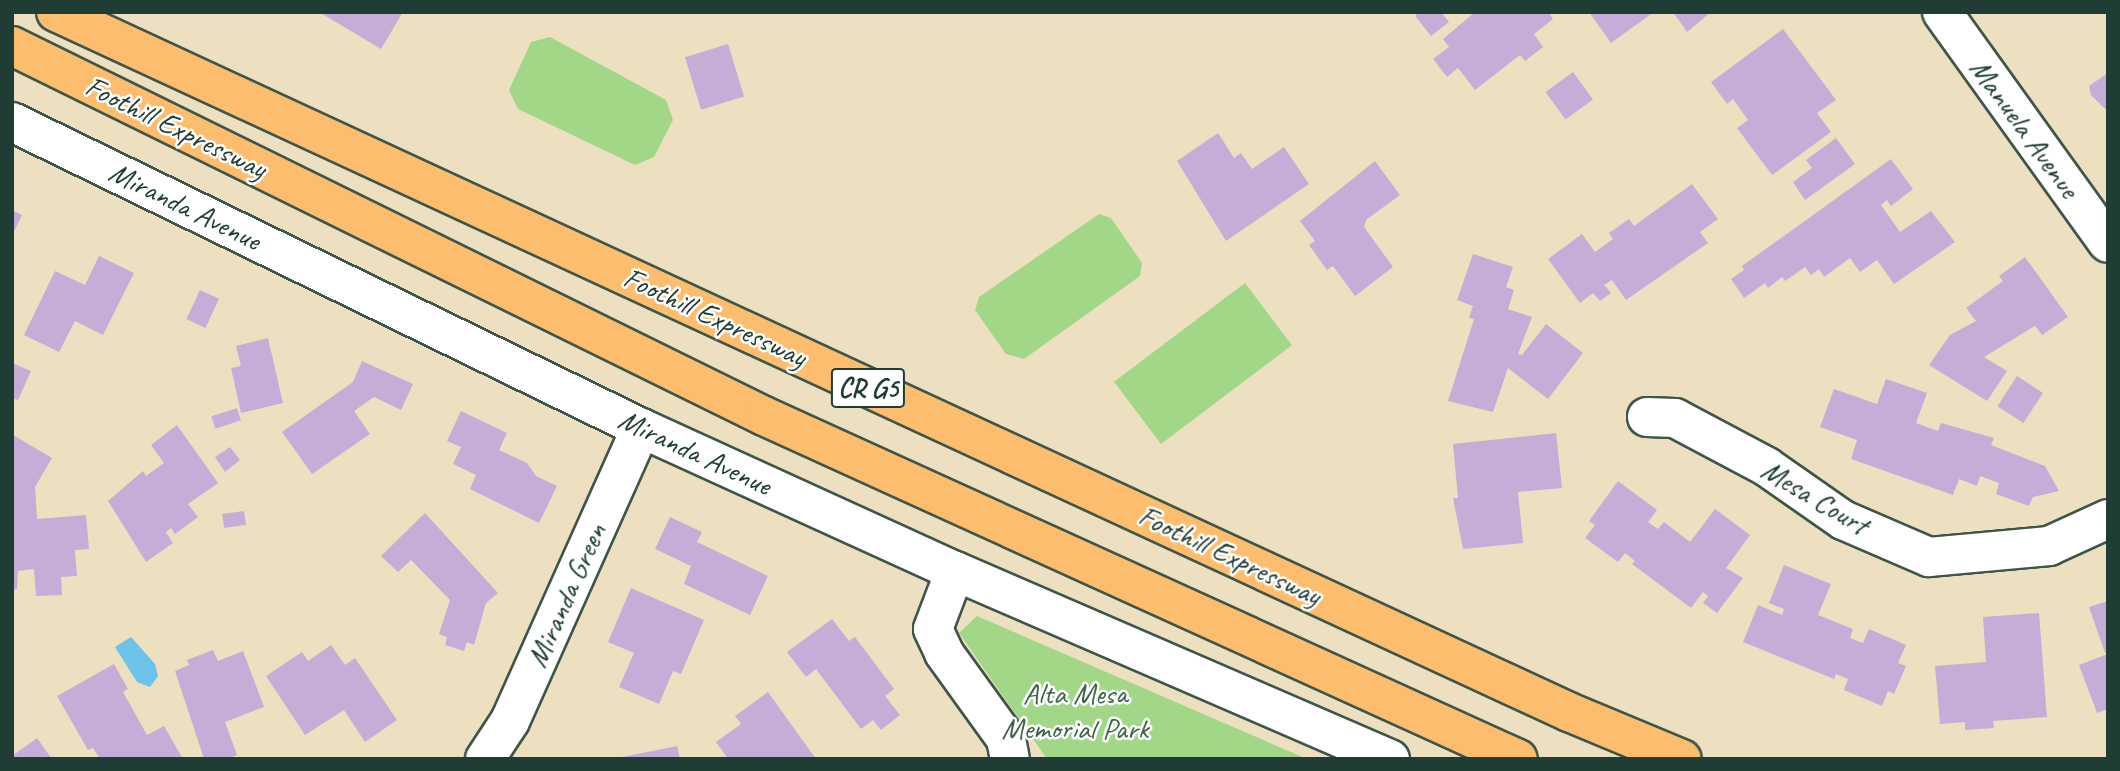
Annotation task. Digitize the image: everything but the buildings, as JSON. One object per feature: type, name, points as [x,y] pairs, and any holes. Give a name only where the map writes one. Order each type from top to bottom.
[{"type":"highway","name":"Foothill Expressway","points":[[56,12],[1557,706],[1682,759]]},
{"type":"highway","name":"Foothill Expressway","points":[[12,46],[764,416],[1518,759]]},
{"type":"street","name":"Manuela Avenue","points":[[1942,12],[2108,243]]},
{"type":"street","name":"Miranda Avenue","points":[[12,122],[641,428],[954,571],[1390,759]]},
{"type":"street","name":"Mesa Court","points":[[1647,417],[1675,418],[1767,467],[1843,520],[1929,557],[2049,546],[2108,519]]},
{"type":"street","name":"Miranda Green","points":[[485,759],[510,721],[641,428]]},
{"type":"street","points":[[954,571],[933,629],[944,653],[1006,739],[1010,759]]},
{"type":"green space","points":[[550,37],[666,100],[673,120],[654,157],[635,165],[518,109],[509,90],[531,42]]},
{"type":"green space","points":[[1099,214],[1111,218],[1142,263],[1140,276],[1024,359],[1006,354],[975,310],[979,297]]},
{"type":"green space","points":[[1245,283],[1292,345],[1161,444],[1114,382]]},
{"type":"green space","name":"Alta Mesa Memorial Park","points":[[977,616],[1307,759],[1047,759],[959,633]]},
{"type":"water","points":[[131,637],[155,664],[158,676],[150,687],[137,682],[115,647]]}]
